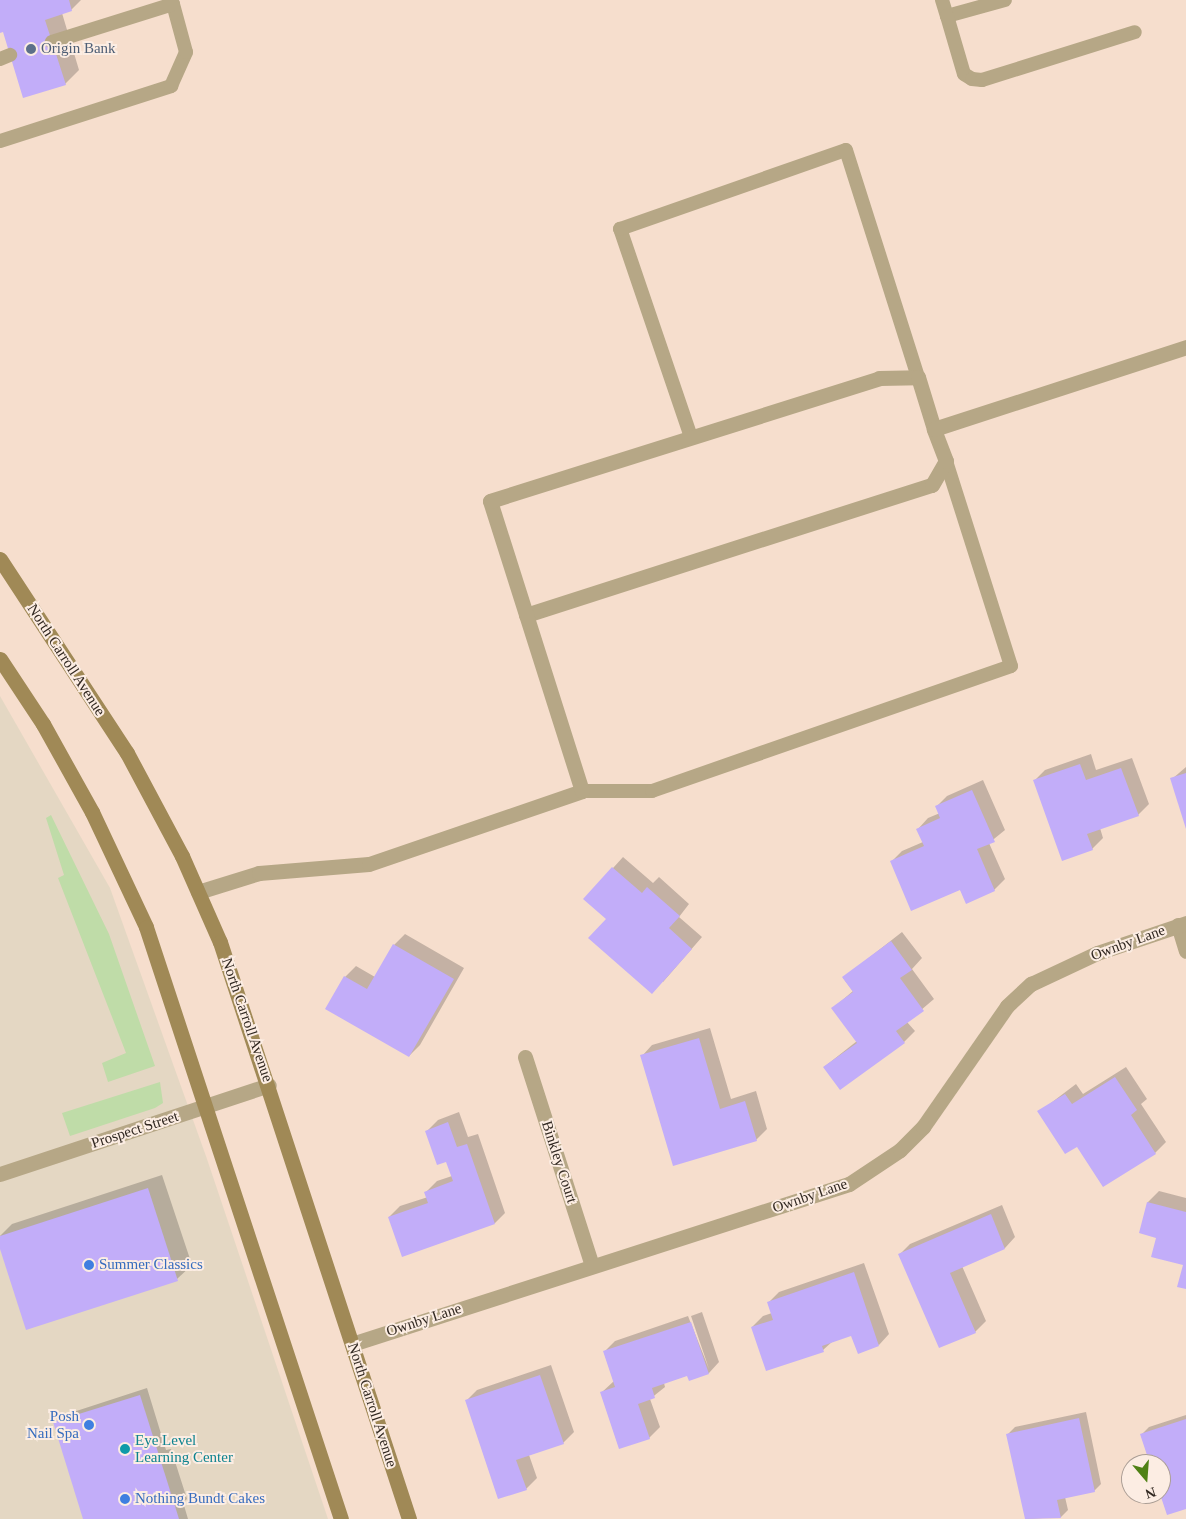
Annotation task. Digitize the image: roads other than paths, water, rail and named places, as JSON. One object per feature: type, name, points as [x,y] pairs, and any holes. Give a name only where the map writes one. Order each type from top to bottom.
[{"type":"main road","name":"North Carroll Avenue","points":[[2,564],[127,753],[198,892],[220,942],[269,1085],[409,1519]]},
{"type":"main road","points":[[0,659],[43,724],[92,812],[142,918],[207,1106],[341,1519]]},
{"type":"street","points":[[934,429],[1186,346]]},
{"type":"street","points":[[198,892],[260,873],[369,864],[582,791],[526,615],[490,501],[879,378],[918,377],[946,460],[932,485],[526,615]]},
{"type":"street","points":[[1182,924],[1186,951]]},
{"type":"street","name":"Ownby Lane","points":[[352,1344],[849,1184],[900,1150],[923,1127],[1007,1006],[1031,984],[1097,953],[1182,924]]},
{"type":"street","name":"Binkley Court","points":[[525,1057],[592,1266]]},
{"type":"street","name":"Prospect Street","points":[[0,1174],[269,1085]]},
{"type":"lane","points":[[942,0],[964,74],[972,79],[982,80],[1135,32]]},
{"type":"lane","points":[[947,16],[1005,0]]},
{"type":"lane","points":[[0,141],[171,86],[186,52],[176,1],[52,42]]},
{"type":"lane","points":[[692,437],[620,229],[846,150],[918,377]]},
{"type":"lane","points":[[582,791],[652,790],[1011,666],[946,460]]},
{"type":"place","name":"Origin Bank","points":[[31,49]]},
{"type":"place","name":"Summer Classics","points":[[89,1265]]},
{"type":"place","name":"Posh Nail Spa","points":[[89,1425]]},
{"type":"place","name":"Eye Level Learning Center","points":[[125,1449]]},
{"type":"place","name":"Nothing Bundt Cakes","points":[[125,1499]]}]
